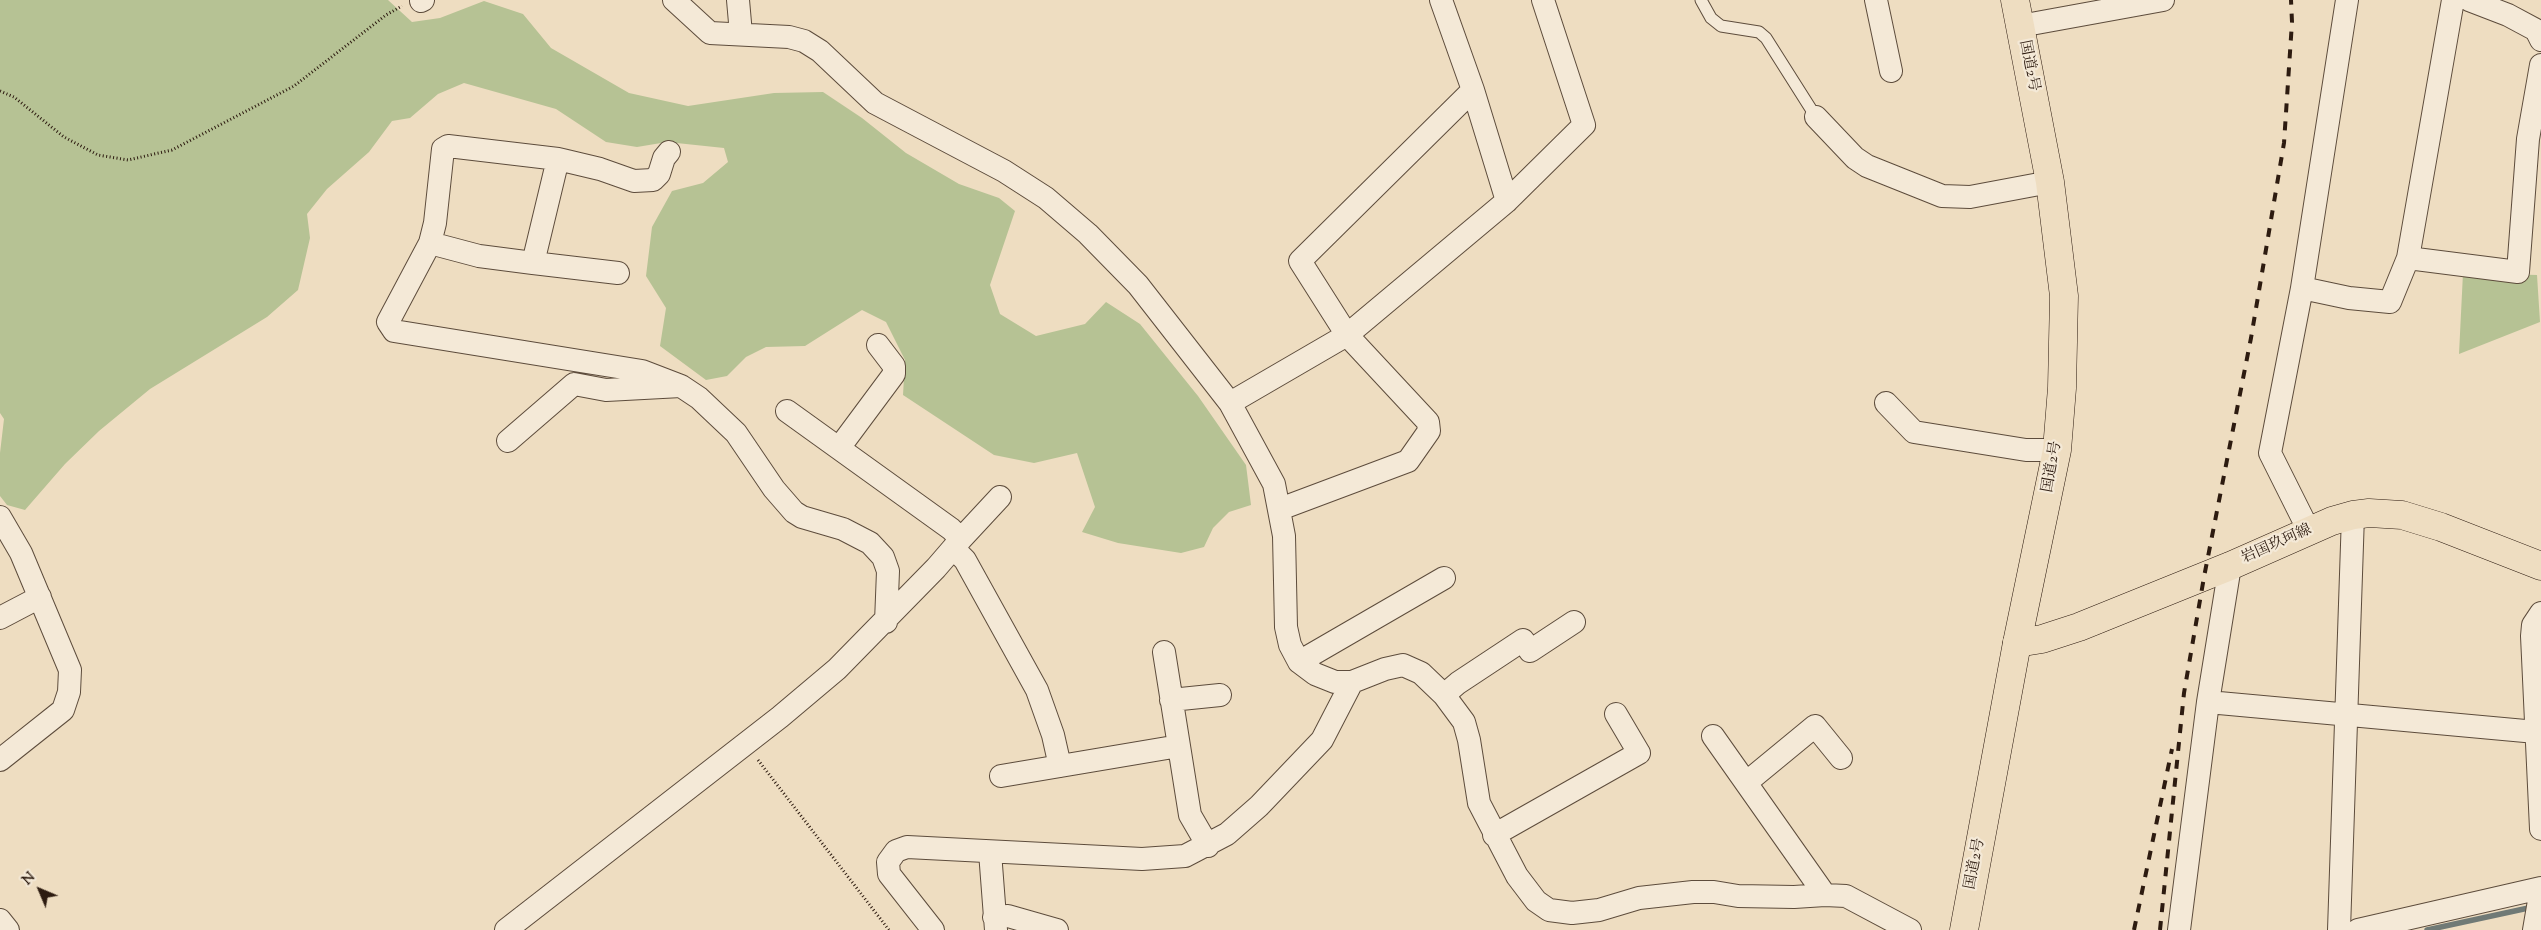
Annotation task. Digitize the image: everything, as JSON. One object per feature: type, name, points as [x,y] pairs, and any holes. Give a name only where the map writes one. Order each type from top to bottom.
[{"type":"main road","name":"国道2号","points":[[1964,930],[2017,643],[2057,450],[2062,388],[2064,296],[2050,182],[2018,13]]},
{"type":"main road","name":"岩国玖珂線","points":[[2017,643],[2042,639],[2079,627],[2353,514],[2402,515],[2541,566]]},
{"type":"street","points":[[674,0],[710,33],[789,36],[804,41],[820,51],[874,103],[1004,171],[1046,198],[1088,234],[1138,285],[1230,403],[1274,484],[1284,536],[1286,627],[1290,646],[1300,662],[1315,674],[1335,682],[1352,682],[1385,669],[1403,665],[1421,672],[1444,695],[1464,722],[1469,740],[1478,803],[1517,876],[1536,901],[1549,910],[1572,913],[1599,910],[1640,898],[1694,892],[1714,892],[1738,896],[1846,896],[1910,930]]},
{"type":"street","points":[[738,0],[741,34]]},
{"type":"street","points":[[1441,0],[1473,90],[1507,200]]},
{"type":"street","points":[[1230,403],[1347,336],[1507,200],[1584,125],[1543,0]]},
{"type":"street","points":[[1876,0],[1891,71]]},
{"type":"street","points":[[2018,13],[2163,0]]},
{"type":"street","points":[[2309,531],[2270,453],[2302,288],[2347,0]]},
{"type":"street","points":[[2302,288],[2349,298],[2390,302],[2408,258],[2453,0]]},
{"type":"street","points":[[2469,0],[2508,15],[2536,30],[2541,40]]},
{"type":"street","points":[[2408,258],[2518,272],[2528,139],[2541,65]]},
{"type":"street","points":[[1280,509],[1408,460],[1429,431],[1428,422],[1347,336],[1300,261],[1473,90]]},
{"type":"street","points":[[1816,117],[1855,158],[1867,166],[1942,196],[1970,197],[2050,182]]},
{"type":"street","points":[[669,152],[664,158],[659,174],[653,180],[634,182],[600,169],[558,159],[448,146],[443,149],[435,223],[430,243],[388,322],[394,331],[642,371],[681,386],[699,398],[736,433],[774,489],[794,512],[802,517],[843,529],[870,543],[883,557],[888,571],[886,622]]},
{"type":"street","points":[[533,263],[558,159]]},
{"type":"street","points":[[430,243],[479,256],[618,273]]},
{"type":"street","points":[[839,448],[894,374],[894,366],[878,345]]},
{"type":"street","points":[[508,441],[574,384],[606,390],[681,386]]},
{"type":"street","points":[[1886,403],[1914,432],[2026,450],[2057,450]]},
{"type":"street","points":[[787,411],[951,528],[965,560],[1037,690],[1053,735],[1060,766]]},
{"type":"street","points":[[506,930],[746,744],[837,669],[886,622],[1000,497]]},
{"type":"street","points":[[2339,930],[2348,714],[2353,514]]},
{"type":"street","points":[[0,517],[21,553],[70,670],[69,692],[63,710],[0,760]]},
{"type":"street","points":[[2180,930],[2208,702],[2230,566]]},
{"type":"street","points":[[1300,662],[1444,578]]},
{"type":"street","points":[[0,618],[40,597]]},
{"type":"street","points":[[2541,613],[2533,625],[2532,636],[2541,829]]},
{"type":"street","points":[[1444,695],[1458,683],[1523,640],[1530,651],[1574,622]]},
{"type":"street","points":[[1164,652],[1190,815],[1208,846]]},
{"type":"street","points":[[933,930],[890,874],[888,862],[896,851],[906,847],[1142,859],[1185,856],[1208,846],[1227,834],[1259,806],[1322,740],[1352,682]]},
{"type":"street","points":[[1171,700],[1220,695]]},
{"type":"street","points":[[2208,702],[2536,732]]},
{"type":"street","points":[[1494,835],[1639,753],[1616,714]]},
{"type":"street","points":[[1747,782],[1815,726],[1841,758]]},
{"type":"street","points":[[1713,736],[1825,895]]},
{"type":"street","points":[[1001,776],[1179,746]]},
{"type":"street","points":[[990,852],[995,924],[1008,916],[1057,930]]},
{"type":"street","points":[[2358,930],[2539,903]]},
{"type":"street","points":[[0,920],[8,930]]},
{"type":"lane","points":[[1701,0],[1711,18],[1721,26],[1759,32],[1766,38],[1816,117]]},
{"type":"path","points":[[0,91],[14,97],[64,137],[98,155],[128,160],[172,150],[294,86],[386,15],[405,5],[422,0]]},
{"type":"path","points":[[746,744],[888,930]]},
{"type":"green space","points":[[0,0],[388,0],[412,22],[440,18],[484,1],[523,14],[551,48],[629,93],[688,106],[774,93],[823,92],[862,118],[906,153],[959,184],[999,198],[1015,211],[990,285],[1000,314],[1036,336],[1085,324],[1106,302],[1140,324],[1198,396],[1246,465],[1251,505],[1229,512],[1213,528],[1204,547],[1181,553],[1118,543],[1082,532],[1095,507],[1077,453],[1034,463],[994,455],[903,395],[905,360],[886,322],[862,310],[805,346],[766,347],[746,357],[727,376],[706,380],[660,346],[666,308],[646,276],[652,227],[672,191],[703,183],[728,162],[724,148],[667,142],[637,147],[606,142],[556,109],[464,83],[438,94],[410,118],[392,121],[369,152],[327,189],[307,214],[310,238],[298,290],[267,317],[150,389],[99,431],[65,464],[25,510],[7,505],[0,496],[0,453],[4,419],[0,413]]},
{"type":"green space","points":[[2463,273],[2537,275],[2540,322],[2459,354]]},
{"type":"waterway","points":[[2427,930],[2533,907]]},
{"type":"railway","points":[[2160,930],[2184,693],[2204,577],[2251,338],[2284,143],[2292,22],[2291,0]]},
{"type":"railway","points":[[2134,930],[2172,749]]}]
